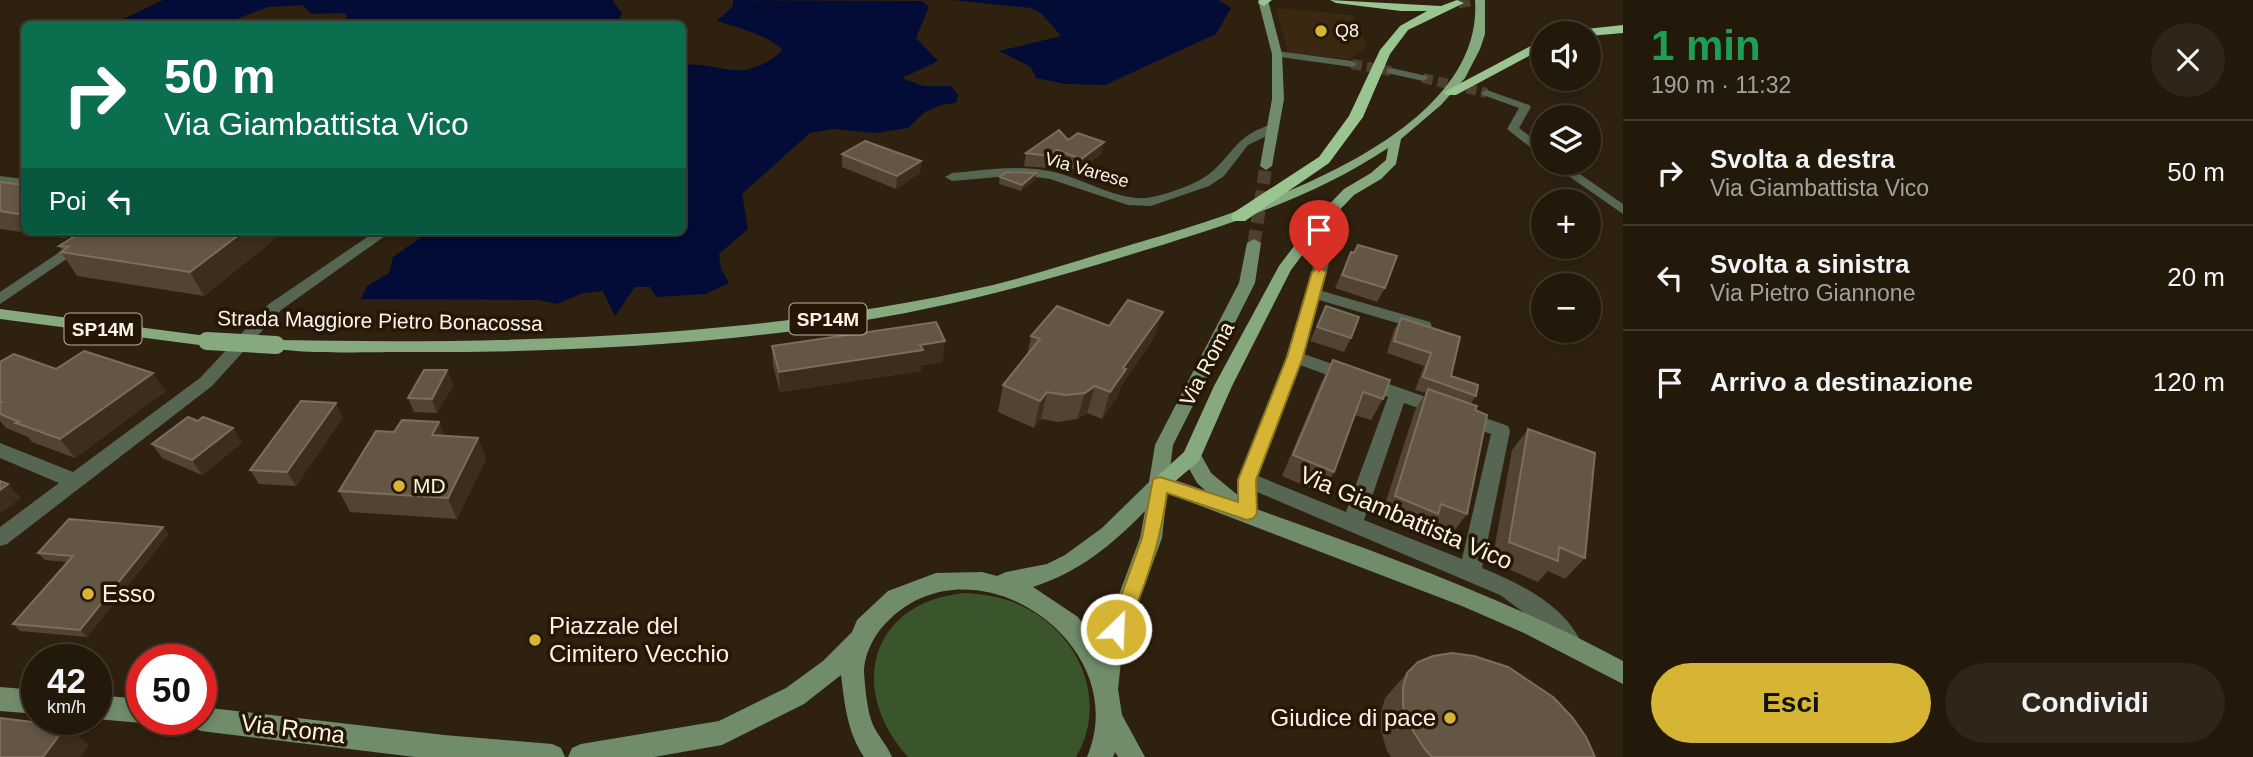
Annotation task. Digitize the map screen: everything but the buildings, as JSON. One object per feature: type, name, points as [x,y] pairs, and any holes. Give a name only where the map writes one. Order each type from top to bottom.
[{"type":"highway","points":[[1239,217],[1324,160],[1356,117],[1384,53],[1394,40],[1416,20],[1453,4],[1401,8],[1336,0]]},
{"type":"highway","points":[[1601,31],[1623,29]]},
{"type":"highway","points":[[1451,92],[1531,50]]},
{"type":"main road","name":"Strada Maggiore Pietro Bonacossa","points":[[0,314],[207,341],[405,348],[537,347],[780,326],[992,290],[1239,217],[1307,190],[1396,140],[1451,92],[1475,50],[1482,21],[1480,0]]},
{"type":"main road","points":[[1265,1],[1277,54],[1278,99],[1266,166]]},
{"type":"main road","points":[[581,757],[722,733],[794,696],[831,669],[880,611],[903,593],[921,586],[961,578],[1030,581],[1061,570],[1093,549],[1160,483],[1192,456],[1223,386],[1284,269],[1318,224],[1349,192],[1376,176],[1392,161],[1396,140]]},
{"type":"main road","name":"Via Roma","points":[[1108,688],[1111,643],[1151,538],[1164,445],[1247,283],[1254,243]]},
{"type":"main road","name":"Via Giambattista Vico","points":[[1192,456],[1204,478],[1247,513]]},
{"type":"main road","name":"Via Giambattista Vico","points":[[1160,483],[1247,513],[1502,611],[1569,642],[1623,673]]},
{"type":"main road","points":[[994,581],[1031,595],[1065,618],[1091,650],[1108,688],[1111,719],[1100,757]]},
{"type":"main road","points":[[862,635],[853,664],[852,695],[861,727],[879,757]]},
{"type":"main road","points":[[1,700],[21,701]]},
{"type":"main road","points":[[1111,719],[1132,757]]},
{"type":"main road","name":"Via Roma","points":[[217,721],[444,748],[552,757]]},
{"type":"street","points":[[1277,54],[1352,64]]},
{"type":"street","points":[[1391,71],[1423,78]]},
{"type":"street","points":[[1487,93],[1525,107],[1513,129],[1531,145]]},
{"type":"street","name":"Via Varese","points":[[952,177],[1021,171],[1042,173],[1128,201],[1151,202],[1204,183],[1219,173],[1244,142],[1273,128]]},
{"type":"street","points":[[1573,175],[1623,210]]},
{"type":"street","points":[[0,180],[21,183]]},
{"type":"street","points":[[0,299],[95,235]]},
{"type":"street","points":[[0,538],[206,382],[275,307],[379,235]]},
{"type":"street","points":[[1247,513],[1247,480],[1295,357],[1325,251]]},
{"type":"street","points":[[1313,293],[1445,333]]},
{"type":"street","points":[[1295,357],[1501,431],[1470,572]]},
{"type":"street","points":[[1352,524],[1398,394]]},
{"type":"street","points":[[0,450],[75,481]]},
{"type":"street","name":"Via Giambattista Vico","points":[[1247,480],[1508,588],[1558,625],[1569,642]]},
{"type":"shaded area","name":"Q8","points":[[1276,8],[1353,15],[1367,47],[1349,59],[1288,53]]},
{"type":"green space","points":[[965,593],[1001,598],[1035,613],[1054,628],[1069,646],[1081,666],[1088,688],[1090,711],[1086,734],[1076,757],[908,757],[889,731],[878,704],[874,678],[878,653],[889,631],[907,613],[932,600]]},
{"type":"water","points":[[163,0],[612,0],[622,13],[619,21],[348,21],[345,13],[311,14],[303,5],[268,7],[231,21],[119,21]]},
{"type":"water","points":[[733,0],[922,1],[929,7],[916,38],[938,61],[902,78],[923,86],[951,86],[958,95],[956,103],[941,105],[925,112],[908,128],[875,133],[833,129],[810,133],[742,194],[748,229],[719,254],[721,269],[729,283],[706,294],[656,297],[650,287],[635,287],[615,316],[603,291],[583,293],[557,304],[539,300],[361,299],[367,286],[389,273],[393,257],[424,235],[686,235],[686,65],[745,70],[766,62],[782,50],[762,36],[717,21],[733,6]]},
{"type":"water","points":[[952,0],[1218,0],[1231,8],[1216,34],[1105,85],[1065,84],[1036,78],[1031,67],[999,51],[1061,36],[1042,14],[1031,8]]},
{"type":"tunnel","points":[[1458,3],[1470,0]]},
{"type":"tunnel","points":[[1352,64],[1391,71]]},
{"type":"tunnel","points":[[1423,78],[1487,93]]},
{"type":"tunnel","points":[[1254,243],[1266,166]]},
{"type":"place","name":"Q8","points":[[1321,31]]},
{"type":"place","name":"MD","points":[[399,486]]},
{"type":"place","name":"Esso","points":[[88,594]]},
{"type":"place","name":"Piazzale del Cimitero Vecchio","points":[[535,640]]},
{"type":"place","name":"Giudice di pace","points":[[1450,718]]},
{"type":"route","points":[[1116,629],[1145,558],[1160,483],[1247,513],[1247,480],[1295,357],[1319,272]]}]
